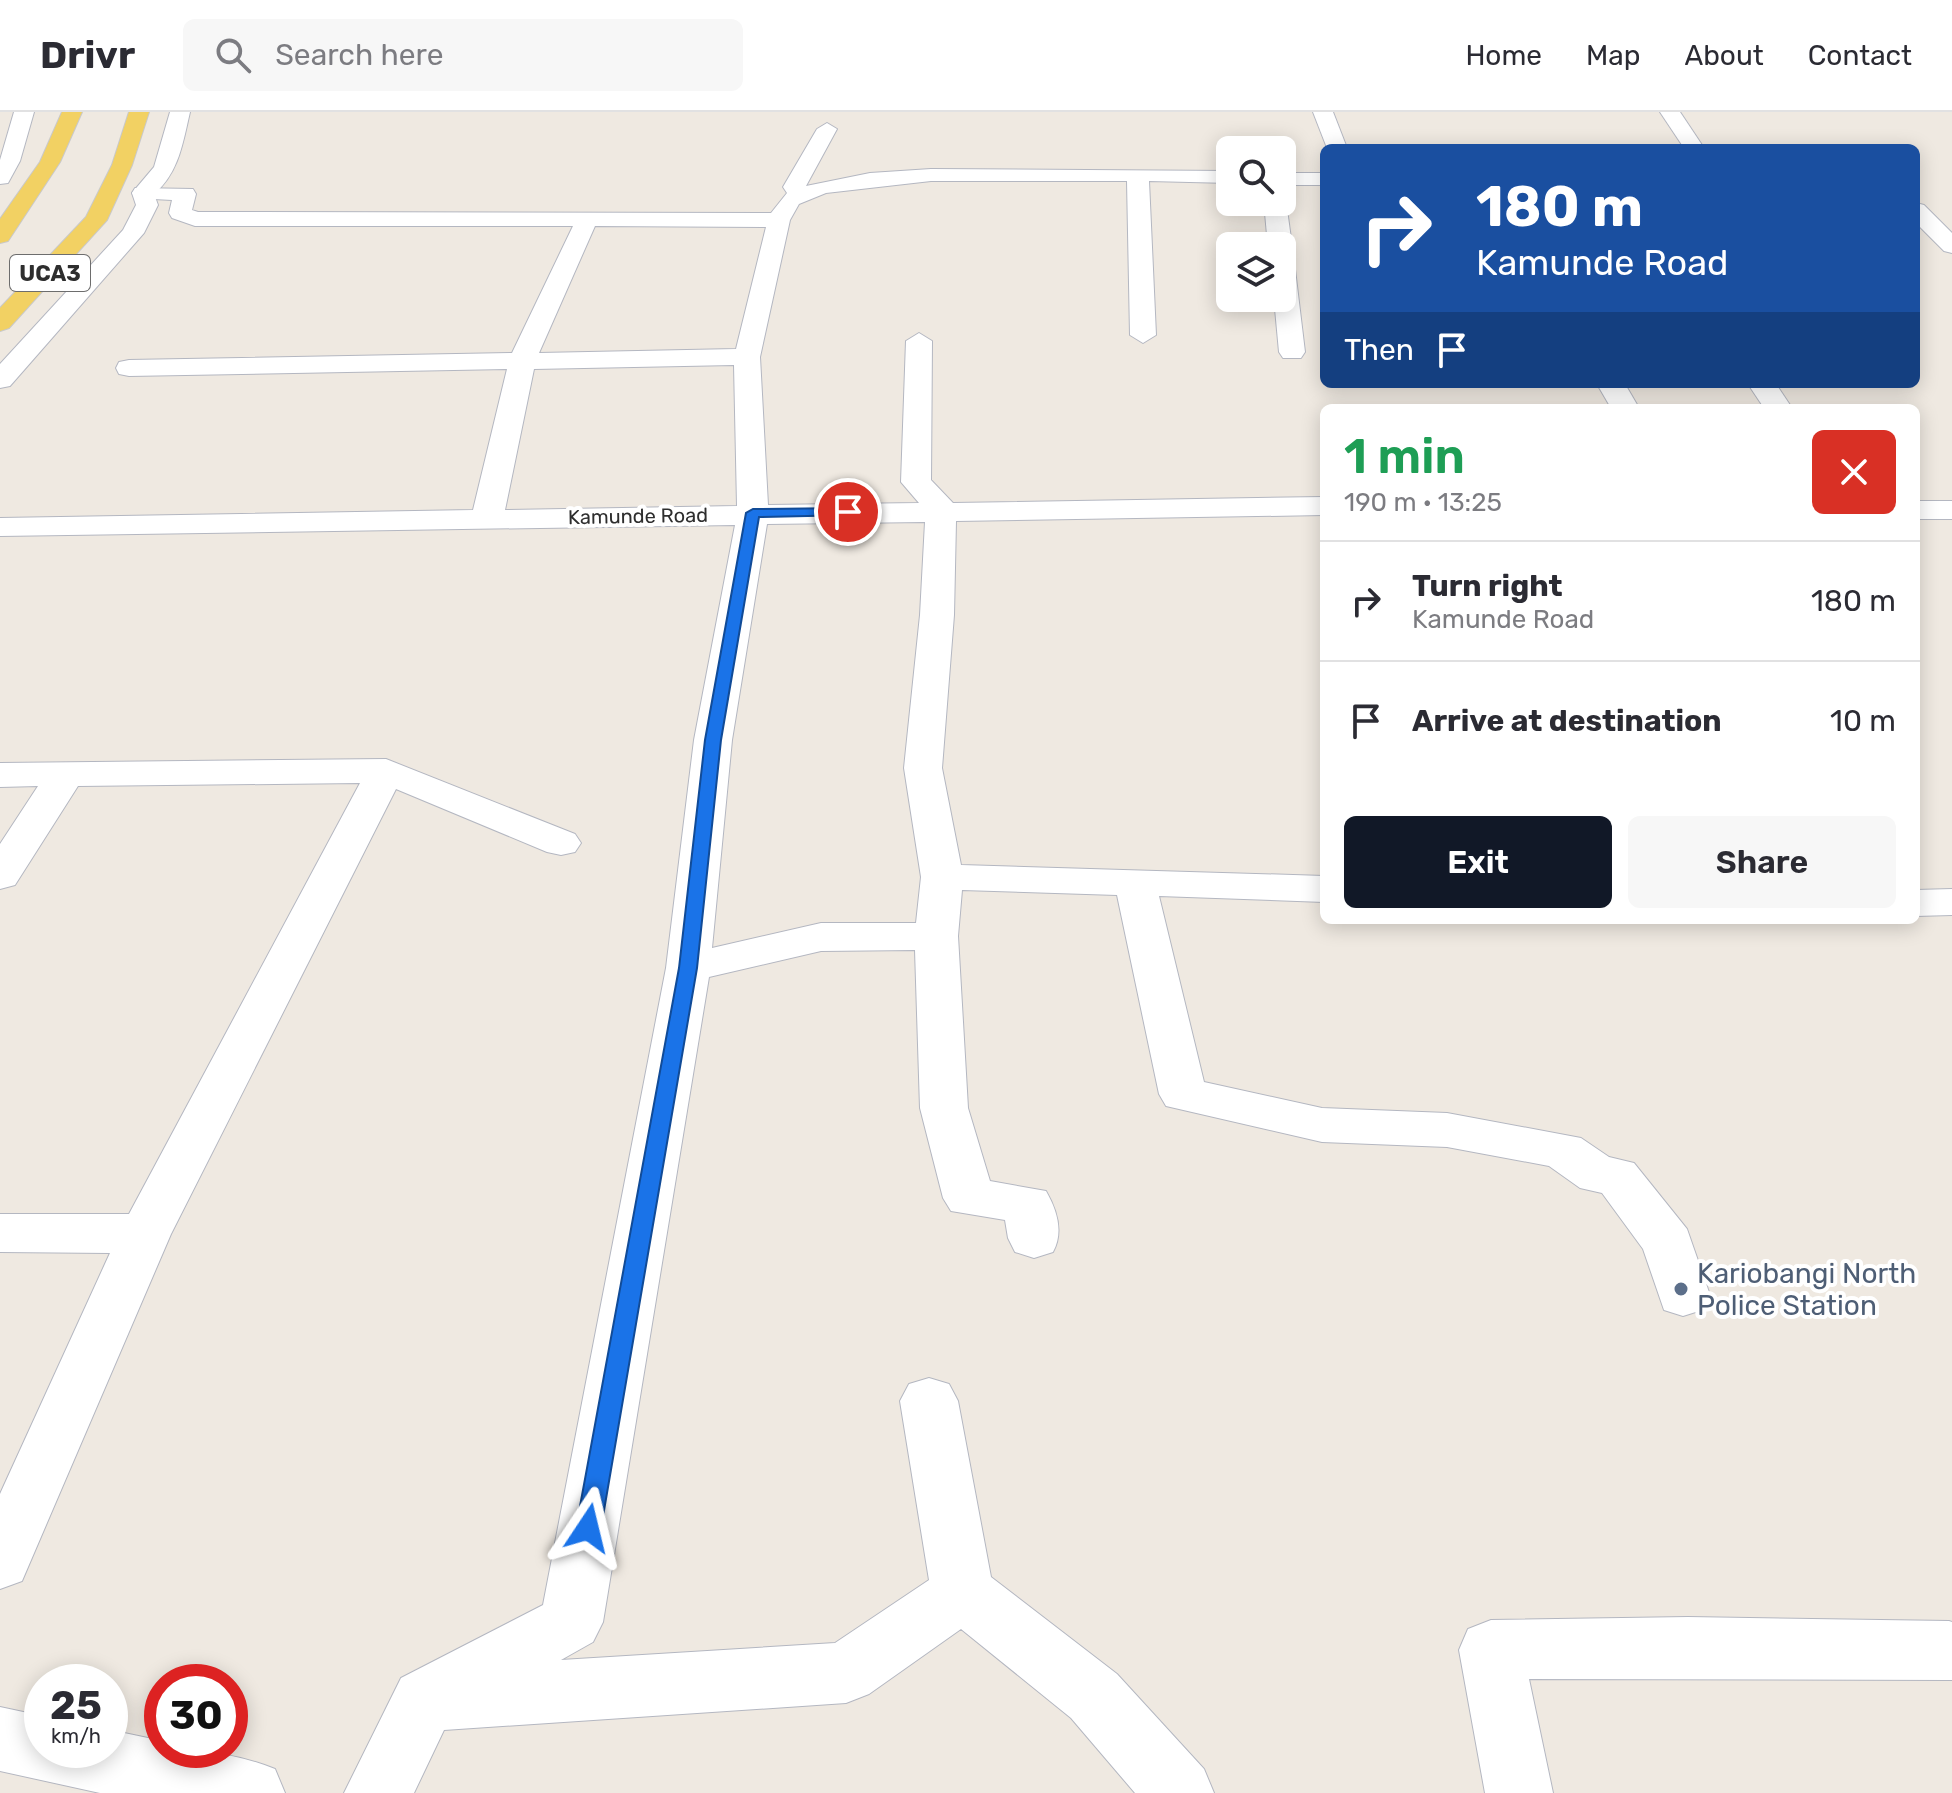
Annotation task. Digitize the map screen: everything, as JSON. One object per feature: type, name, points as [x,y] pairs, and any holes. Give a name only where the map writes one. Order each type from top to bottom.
[{"type":"main road","name":"UCA3","points":[[3,233],[50,162],[72,112]]},
{"type":"main road","name":"UCA3","points":[[0,323],[90,228],[122,165],[139,112]]},
{"type":"main road","points":[[90,228],[96,276]]},
{"type":"street","points":[[0,178],[10,161],[24,112]]},
{"type":"street","name":"UCA3","points":[[0,380],[133,233],[147,205],[143,193],[159,182],[180,112]]},
{"type":"street","points":[[1323,112],[1335,144]]},
{"type":"street","points":[[1670,112],[1691,144]]},
{"type":"street","points":[[817,188],[802,197],[794,187],[827,129]]},
{"type":"street","points":[[378,1793],[424,1700],[571,1622],[688,968],[713,740],[753,513],[747,357],[779,220],[790,200],[817,188],[923,175],[1216,177]]},
{"type":"street","points":[[1138,177],[1143,335]]},
{"type":"street","points":[[1296,179],[1320,179]]},
{"type":"street","points":[[143,193],[185,194],[180,213],[195,219],[779,220]]},
{"type":"street","points":[[1920,199],[1952,246]]},
{"type":"street","points":[[487,519],[522,361],[587,220]]},
{"type":"street","points":[[1288,312],[1292,352]]},
{"type":"street","points":[[919,341],[916,482],[941,508],[937,615],[923,768],[942,877],[936,936],[944,1108],[969,1198],[1028,1204],[1034,1238]]},
{"type":"street","points":[[129,368],[747,357]]},
{"type":"street","points":[[916,482],[1320,484]]},
{"type":"street","name":"Kamunde Road","points":[[0,527],[1320,506]]},
{"type":"street","points":[[1920,510],[1952,510]]},
{"type":"street","points":[[0,1562],[145,1234],[386,771]]},
{"type":"street","points":[[0,775],[386,771],[561,843]]},
{"type":"street","points":[[0,876],[65,775]]},
{"type":"street","points":[[942,877],[1320,889]]},
{"type":"street","points":[[1135,883],[1183,1094],[1322,1125],[1447,1130],[1563,1151],[1598,1175],[1616,1176],[1668,1243],[1683,1295]]},
{"type":"street","points":[[1920,903],[1952,902]]},
{"type":"street","points":[[688,968],[821,937],[936,936]]},
{"type":"street","points":[[0,1233],[145,1234]]},
{"type":"street","points":[[929,1401],[962,1592],[1094,1696],[1180,1793]]},
{"type":"street","points":[[424,1700],[846,1673],[962,1592]]},
{"type":"street","points":[[1519,1793],[1491,1650],[1688,1647],[1949,1651]]},
{"type":"street","points":[[0,1739],[24,1744]]},
{"type":"street","points":[[128,1766],[251,1793]]},
{"type":"place","name":"Kariobangi North Police Station","points":[[1681,1289]]},
{"type":"route","points":[[588,1528],[688,968],[713,740],[753,513],[848,512]]}]
